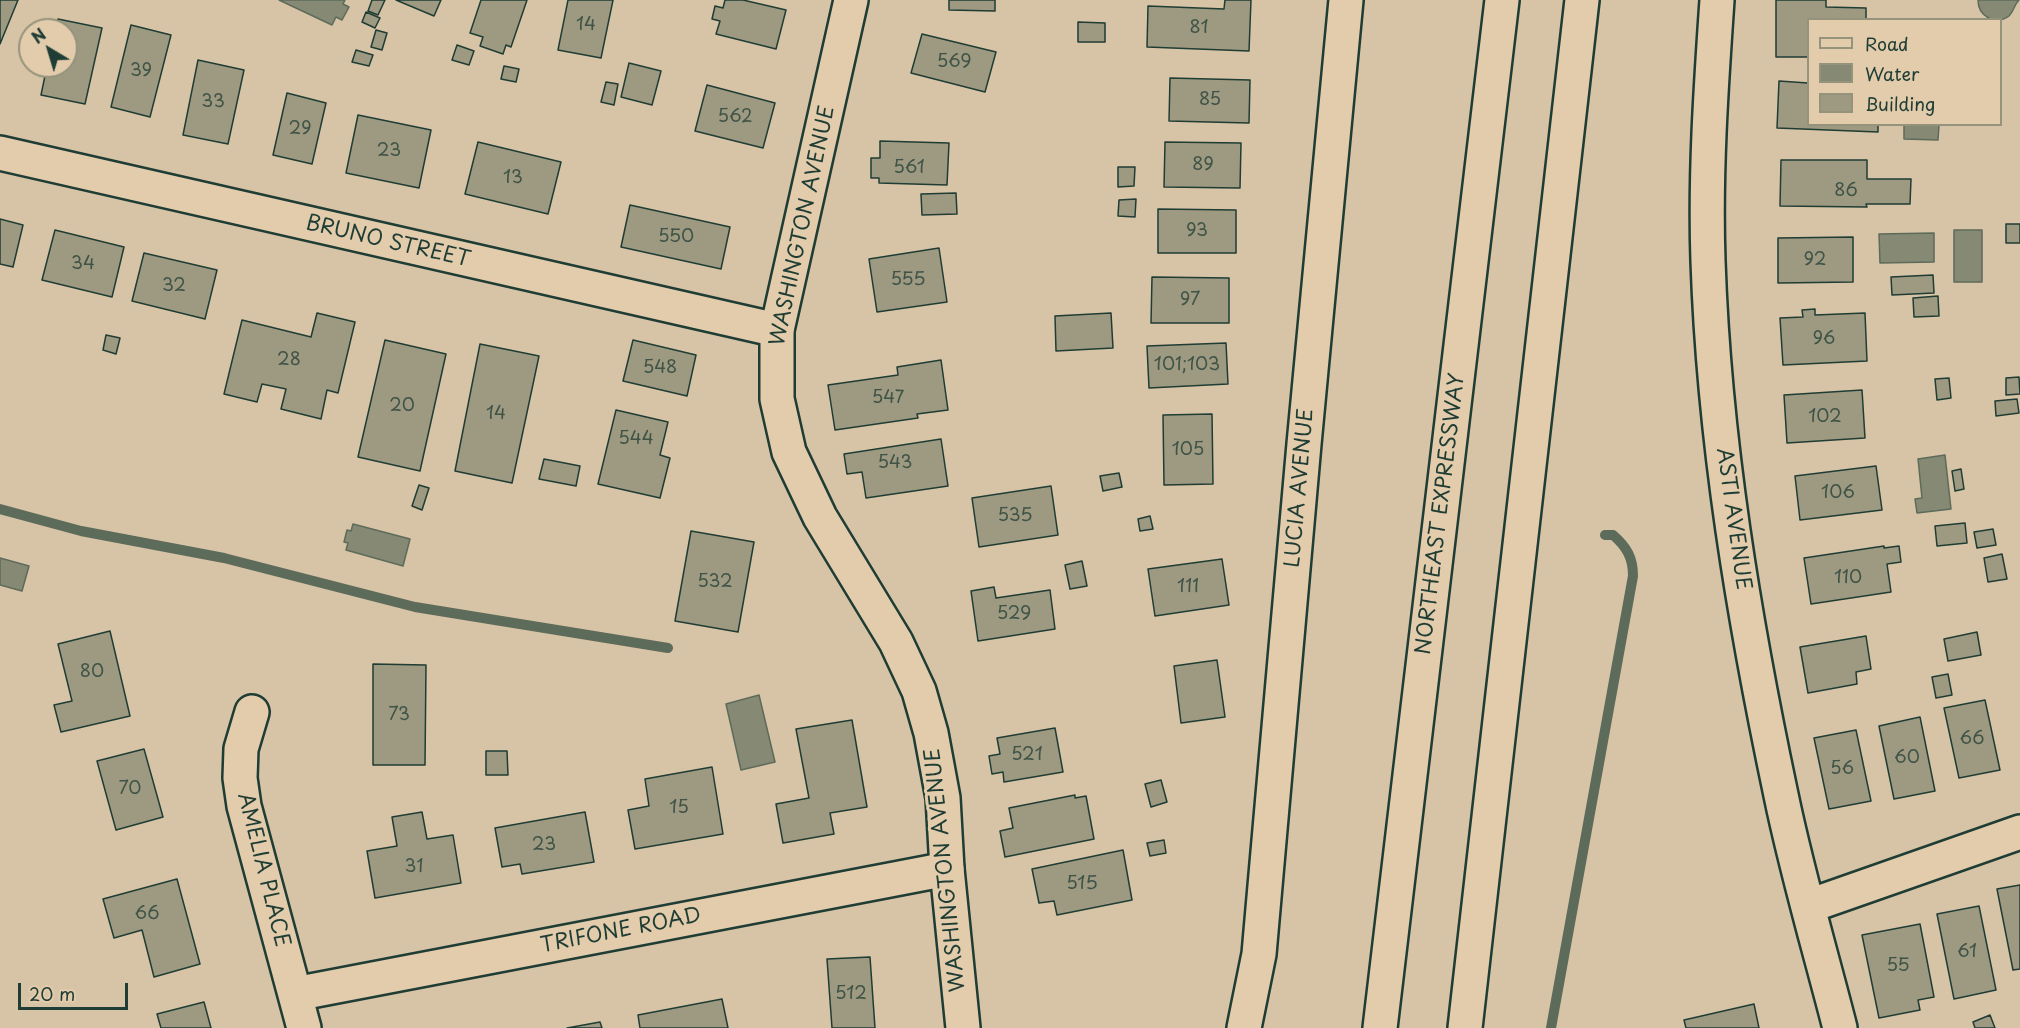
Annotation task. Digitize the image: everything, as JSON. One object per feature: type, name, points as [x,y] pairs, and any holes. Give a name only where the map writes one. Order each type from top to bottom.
[{"type":"main road","name":"WASHINGTON AVENUE","points":[[851,0],[777,330],[777,399],[789,452],[820,517],[896,642],[919,691],[931,733],[943,798],[947,869],[963,1028]]},
{"type":"main road","name":"LUCIA AVENUE","points":[[1244,1028],[1259,954],[1346,0]]},
{"type":"main road","name":"NORTHEAST EXPRESSWAY","points":[[1380,1028],[1502,0]]},
{"type":"main road","points":[[1465,1028],[1582,0]]},
{"type":"main road","name":"ASTI AVENUE","points":[[1717,0],[1707,204],[1710,294],[1721,427],[1737,557],[1781,796],[1840,1028]]},
{"type":"main road","name":"BRUNO STREET","points":[[0,153],[777,330]]},
{"type":"main road","name":"AMELIA PLACE","points":[[252,712],[241,749],[240,778],[244,806],[304,1028]]},
{"type":"main road","points":[[1809,906],[2020,832]]},
{"type":"main road","name":"TRIFONE ROAD","points":[[295,994],[947,869]]},
{"type":"water","points":[[279,0],[345,0],[343,4],[349,7],[342,20],[336,17],[332,25]]},
{"type":"water","points":[[1978,0],[2019,0],[2009,16],[2002,19],[1988,18],[1979,6]]},
{"type":"water","points":[[1904,126],[1939,126],[1938,140],[1904,139]]},
{"type":"water","points":[[1954,230],[1982,230],[1982,282],[1954,282]]},
{"type":"water","points":[[1934,233],[1934,262],[1880,263],[1879,234]]},
{"type":"water","points":[[1945,455],[1951,509],[1917,513],[1915,499],[1922,498],[1918,459]]},
{"type":"water","points":[[353,524],[410,539],[403,566],[346,550],[348,543],[344,542],[347,530],[351,531]]},
{"type":"water","points":[[0,558],[29,566],[22,591],[0,585]]},
{"type":"water","points":[[759,695],[775,762],[741,770],[726,704]]},
{"type":"building","points":[[0,0],[18,0],[0,44]]},
{"type":"building","points":[[372,0],[385,0],[378,15],[368,11]]},
{"type":"building","points":[[396,0],[441,0],[434,16]]},
{"type":"building","points":[[481,0],[527,0],[511,47],[506,45],[503,54],[480,46],[483,37],[470,33]]},
{"type":"building","points":[[568,0],[613,0],[601,58],[558,50]]},
{"type":"building","points":[[725,0],[743,0],[786,10],[776,49],[716,34],[720,21],[712,19],[715,6],[723,8]]},
{"type":"building","points":[[949,0],[995,0],[995,11],[949,10]]},
{"type":"building","points":[[1225,0],[1251,0],[1249,51],[1147,47],[1148,6],[1224,9]]},
{"type":"building","points":[[1776,0],[1826,0],[1826,7],[1866,8],[1866,18],[1807,18],[1807,57],[1776,57]]},
{"type":"building","points":[[366,12],[380,18],[375,28],[362,22]]},
{"type":"building","points":[[1078,22],[1105,23],[1105,42],[1078,42]]},
{"type":"building","points":[[78,23],[102,28],[85,104],[41,95],[45,78],[78,78]]},
{"type":"building","points":[[131,25],[171,35],[150,117],[111,107]]},
{"type":"building","points":[[376,30],[387,33],[382,50],[371,47]]},
{"type":"building","points":[[922,34],[996,52],[985,92],[911,73]]},
{"type":"building","points":[[457,45],[474,51],[469,65],[452,60]]},
{"type":"building","points":[[356,50],[373,55],[369,66],[352,62]]},
{"type":"building","points":[[198,60],[244,70],[228,144],[183,135]]},
{"type":"building","points":[[629,63],[661,71],[652,105],[621,97]]},
{"type":"building","points":[[504,66],[519,69],[516,82],[501,79]]},
{"type":"building","points":[[1170,78],[1250,80],[1249,123],[1169,121]]},
{"type":"building","points":[[1779,81],[1807,83],[1807,126],[1878,126],[1878,132],[1777,128]]},
{"type":"building","points":[[606,82],[618,84],[614,105],[601,102]]},
{"type":"building","points":[[707,85],[775,103],[763,148],[695,131]]},
{"type":"building","points":[[287,93],[326,103],[312,164],[273,155]]},
{"type":"building","points":[[358,115],[431,130],[419,188],[346,173]]},
{"type":"building","points":[[880,141],[949,143],[947,185],[879,183],[879,178],[871,178],[871,158],[880,158]]},
{"type":"building","points":[[478,142],[561,162],[548,214],[465,194]]},
{"type":"building","points":[[1165,142],[1241,143],[1240,188],[1164,187]]},
{"type":"building","points":[[1781,160],[1867,160],[1867,179],[1911,179],[1910,204],[1866,204],[1867,207],[1780,206]]},
{"type":"building","points":[[1118,167],[1135,167],[1134,186],[1118,187]]},
{"type":"building","points":[[956,193],[957,214],[922,215],[921,194]]},
{"type":"building","points":[[1136,199],[1135,217],[1118,216],[1119,200]]},
{"type":"building","points":[[630,205],[730,227],[721,269],[621,247]]},
{"type":"building","points":[[1158,209],[1236,210],[1236,253],[1158,253]]},
{"type":"building","points":[[0,219],[23,225],[13,267],[0,264]]},
{"type":"building","points":[[2006,224],[2020,224],[2020,243],[2006,243]]},
{"type":"building","points":[[55,230],[124,247],[112,297],[42,280]]},
{"type":"building","points":[[1853,237],[1853,282],[1778,283],[1778,238]]},
{"type":"building","points":[[939,248],[947,302],[877,312],[869,259]]},
{"type":"building","points":[[144,253],[217,270],[205,319],[132,301]]},
{"type":"building","points":[[1933,275],[1934,293],[1892,295],[1891,277]]},
{"type":"building","points":[[1152,277],[1229,278],[1229,323],[1151,323]]},
{"type":"building","points":[[1938,296],[1939,316],[1914,317],[1913,298]]},
{"type":"building","points":[[1815,309],[1815,315],[1865,313],[1867,361],[1783,365],[1780,318],[1803,317],[1802,310]]},
{"type":"building","points":[[317,313],[355,322],[338,393],[327,390],[321,419],[281,409],[286,389],[262,384],[257,402],[224,394],[242,320],[311,337]]},
{"type":"building","points":[[1111,313],[1113,348],[1056,351],[1055,316]]},
{"type":"building","points":[[106,335],[120,338],[116,354],[103,350]]},
{"type":"building","points":[[385,340],[446,354],[420,471],[358,457]]},
{"type":"building","points":[[633,340],[696,355],[687,396],[623,381]]},
{"type":"building","points":[[1226,343],[1228,384],[1149,388],[1147,346]]},
{"type":"building","points":[[480,344],[539,356],[512,483],[455,471]]},
{"type":"building","points":[[941,360],[948,410],[917,414],[918,418],[835,430],[828,385],[898,375],[897,367]]},
{"type":"building","points":[[2019,377],[2020,394],[2006,395],[2006,378]]},
{"type":"building","points":[[1949,378],[1951,398],[1937,400],[1935,379]]},
{"type":"building","points":[[1862,390],[1865,438],[1787,443],[1784,395]]},
{"type":"building","points":[[2017,399],[2019,413],[1996,416],[1995,401]]},
{"type":"building","points":[[616,410],[668,422],[660,455],[670,458],[660,498],[598,484]]},
{"type":"building","points":[[1212,414],[1213,484],[1164,485],[1163,415]]},
{"type":"building","points":[[941,439],[948,486],[866,498],[862,472],[847,474],[844,454]]},
{"type":"building","points":[[544,459],[580,466],[576,486],[539,479]]},
{"type":"building","points":[[1876,466],[1882,510],[1800,520],[1795,476]]},
{"type":"building","points":[[1961,469],[1964,489],[1955,491],[1952,471]]},
{"type":"building","points":[[1119,473],[1122,487],[1103,491],[1100,476]]},
{"type":"building","points":[[419,485],[429,488],[422,510],[412,506]]},
{"type":"building","points":[[1051,486],[1058,535],[979,547],[972,498]]},
{"type":"building","points":[[1150,516],[1153,529],[1140,531],[1138,519]]},
{"type":"building","points":[[1965,523],[1967,543],[1937,546],[1935,526]]},
{"type":"building","points":[[1993,529],[1996,545],[1977,548],[1974,532]]},
{"type":"building","points":[[691,531],[754,542],[738,632],[675,621]]},
{"type":"building","points":[[1884,546],[1884,548],[1899,546],[1901,562],[1887,564],[1891,592],[1811,604],[1804,558]]},
{"type":"building","points":[[2002,554],[2007,579],[1988,582],[1984,558]]},
{"type":"building","points":[[1222,559],[1229,605],[1155,616],[1148,569]]},
{"type":"building","points":[[1082,561],[1087,586],[1070,589],[1065,565]]},
{"type":"building","points":[[994,587],[996,598],[1050,590],[1055,629],[978,641],[971,591]]},
{"type":"building","points":[[110,631],[130,716],[61,732],[54,705],[72,701],[58,644]]},
{"type":"building","points":[[1977,632],[1981,655],[1948,661],[1944,639]]},
{"type":"building","points":[[1866,636],[1871,669],[1856,672],[1857,684],[1808,693],[1800,647]]},
{"type":"building","points":[[1217,660],[1225,717],[1181,723],[1174,666]]},
{"type":"building","points":[[373,664],[426,665],[425,765],[373,765]]},
{"type":"building","points":[[1948,674],[1952,695],[1936,698],[1932,677]]},
{"type":"building","points":[[1985,700],[2000,770],[1959,778],[1944,708]]},
{"type":"building","points":[[1920,717],[1935,791],[1894,799],[1879,726]]},
{"type":"building","points":[[852,720],[867,807],[830,813],[834,834],[783,843],[776,804],[809,798],[796,729]]},
{"type":"building","points":[[1055,728],[1063,772],[1004,782],[1003,772],[992,774],[989,756],[1000,754],[997,738]]},
{"type":"building","points":[[1856,730],[1871,801],[1829,809],[1814,738]]},
{"type":"building","points":[[144,749],[163,817],[116,830],[97,761]]},
{"type":"building","points":[[486,751],[507,751],[508,775],[486,775]]},
{"type":"building","points":[[712,767],[723,834],[635,849],[628,810],[649,806],[645,779]]},
{"type":"building","points":[[1161,780],[1167,802],[1151,807],[1145,784]]},
{"type":"building","points":[[1075,795],[1075,798],[1086,796],[1094,839],[1005,857],[1000,831],[1013,828],[1009,808]]},
{"type":"building","points":[[422,812],[427,839],[453,835],[461,883],[375,898],[367,851],[397,846],[392,817]]},
{"type":"building","points":[[585,812],[594,862],[522,874],[520,864],[502,867],[495,828]]},
{"type":"building","points":[[1164,840],[1166,853],[1150,856],[1147,843]]},
{"type":"building","points":[[1123,850],[1132,900],[1057,915],[1054,901],[1039,903],[1032,869]]},
{"type":"building","points":[[177,879],[200,964],[154,977],[142,930],[114,938],[103,899]]},
{"type":"building","points":[[2020,885],[2020,969],[2013,970],[1997,889]]},
{"type":"building","points":[[1979,906],[1996,990],[1954,999],[1937,914]]},
{"type":"building","points":[[1920,924],[1934,997],[1918,1000],[1920,1010],[1879,1018],[1862,935]]},
{"type":"building","points":[[870,957],[875,1028],[832,1028],[827,959]]},
{"type":"building","points":[[722,999],[728,1028],[640,1028],[638,1015]]},
{"type":"building","points":[[204,1002],[211,1028],[161,1028],[157,1014]]},
{"type":"building","points":[[1754,1004],[1759,1028],[1686,1028],[1684,1020]]},
{"type":"building","points":[[1990,1015],[1995,1028],[1975,1028],[1973,1022]]},
{"type":"building","points":[[600,1022],[602,1028],[567,1028]]},
{"type":"waterway","points":[[0,509],[81,531],[224,558],[415,607],[668,648]]},
{"type":"waterway","points":[[1551,1028],[1633,576],[1632,564],[1625,548],[1613,535],[1605,535]]}]
